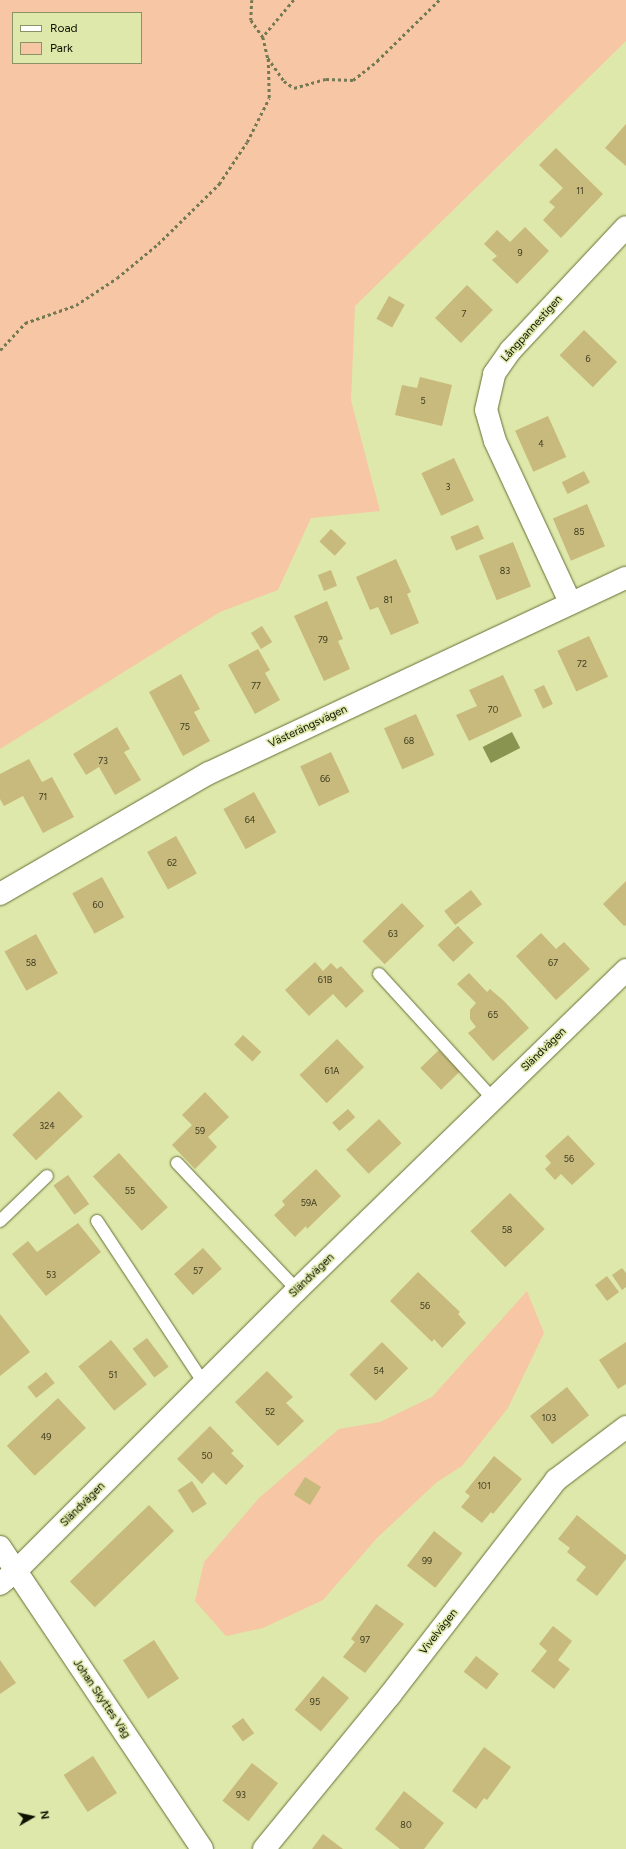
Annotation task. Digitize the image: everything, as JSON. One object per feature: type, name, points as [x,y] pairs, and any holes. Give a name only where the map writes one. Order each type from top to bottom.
[{"type":"street","name":"Långpannestigen","points":[[570,602],[495,441],[486,410],[494,374],[511,350],[626,228]]},
{"type":"street","name":"Västerängsvägen","points":[[0,894],[209,773],[570,602],[626,578]]},
{"type":"street","name":"Sländvägen","points":[[8,1578],[297,1290],[626,970]]},
{"type":"street","name":"Vivelvägen","points":[[264,1849],[390,1695],[556,1480],[626,1427]]},
{"type":"street","name":"Johan Skyttes Väg","points":[[0,1547],[8,1578],[202,1849]]},
{"type":"lane","points":[[379,974],[493,1099]]},
{"type":"lane","points":[[177,1163],[297,1290]]},
{"type":"lane","points":[[0,1220],[48,1176]]},
{"type":"lane","points":[[97,1221],[204,1383]]},
{"type":"path","points":[[0,350],[25,323],[76,305],[117,278],[158,244],[219,184],[247,142],[269,98],[268,58],[263,37],[251,20],[252,0]]},
{"type":"path","points":[[263,37],[294,0]]},
{"type":"path","points":[[268,58],[284,81],[294,88],[326,79],[353,80],[377,61],[439,0]]},
{"type":"green space","points":[[0,0],[626,0],[626,41],[355,306],[351,400],[380,511],[311,518],[278,590],[220,612],[0,749]]},
{"type":"green space","points":[[527,1291],[544,1333],[508,1408],[462,1466],[437,1482],[377,1538],[323,1600],[263,1628],[226,1636],[195,1601],[204,1562],[259,1498],[339,1429],[380,1422],[432,1397]]},
{"type":"shaded area","points":[[512,732],[520,748],[491,763],[483,747]]},
{"type":"building","points":[[626,124],[626,166],[605,148]]},
{"type":"building","points":[[556,148],[603,194],[561,238],[543,220],[555,207],[549,202],[563,188],[539,165]]},
{"type":"building","points":[[525,227],[549,251],[517,284],[492,260],[497,256],[484,244],[497,230],[510,242]]},
{"type":"building","points":[[467,285],[493,310],[461,343],[435,318]]},
{"type":"building","points":[[389,296],[405,305],[392,327],[376,319]]},
{"type":"building","points":[[584,330],[617,362],[593,387],[560,355]]},
{"type":"building","points":[[420,377],[452,385],[442,426],[395,415],[402,385],[417,388]]},
{"type":"building","points":[[548,416],[566,457],[533,472],[515,431]]},
{"type":"building","points":[[454,458],[474,501],[441,516],[421,473]]},
{"type":"building","points":[[584,471],[590,483],[568,494],[562,482]]},
{"type":"building","points":[[587,504],[605,546],[571,561],[553,518]]},
{"type":"building","points":[[478,525],[484,539],[456,551],[450,537]]},
{"type":"building","points":[[331,529],[346,543],[335,556],[319,541]]},
{"type":"building","points":[[513,542],[531,587],[497,600],[479,556]]},
{"type":"building","points":[[396,559],[411,592],[407,594],[419,623],[391,635],[378,607],[370,610],[356,577]]},
{"type":"building","points":[[331,570],[337,586],[324,591],[318,575]]},
{"type":"building","points":[[327,601],[343,639],[338,641],[350,669],[324,681],[294,616]]},
{"type":"building","points":[[262,626],[272,642],[261,649],[251,633]]},
{"type":"building","points":[[589,636],[608,677],[576,692],[557,651]]},
{"type":"building","points":[[258,649],[270,670],[265,673],[280,700],[255,714],[228,665]]},
{"type":"building","points":[[181,674],[200,709],[194,712],[210,741],[183,756],[149,692]]},
{"type":"building","points":[[503,675],[522,716],[469,741],[456,715],[477,706],[469,690]]},
{"type":"building","points":[[544,685],[553,704],[543,709],[534,690]]},
{"type":"building","points":[[416,714],[434,755],[402,769],[384,728]]},
{"type":"building","points":[[117,727],[130,749],[124,752],[141,780],[115,795],[99,767],[86,775],[73,754]]},
{"type":"building","points":[[331,752],[350,792],[319,806],[300,766]]},
{"type":"building","points":[[29,759],[42,782],[52,777],[74,817],[43,833],[23,796],[4,806],[0,799],[0,774]]},
{"type":"building","points":[[254,792],[276,832],[246,849],[223,809]]},
{"type":"building","points":[[176,836],[197,874],[168,890],[147,852]]},
{"type":"building","points":[[102,877],[124,917],[95,934],[72,893]]},
{"type":"building","points":[[626,881],[626,925],[624,926],[603,904]]},
{"type":"building","points":[[471,890],[482,904],[455,925],[444,911]]},
{"type":"building","points":[[402,903],[424,926],[385,964],[362,941]]},
{"type":"building","points":[[458,926],[474,943],[453,962],[438,945]]},
{"type":"building","points":[[541,933],[556,949],[564,942],[590,969],[556,1000],[516,956]]},
{"type":"building","points":[[36,934],[58,973],[26,991],[5,951]]},
{"type":"building","points":[[315,962],[323,971],[331,963],[337,969],[341,966],[364,991],[346,1008],[333,994],[309,1016],[285,990]]},
{"type":"building","points":[[469,973],[487,992],[490,989],[504,1001],[529,1028],[493,1061],[468,1033],[476,1027],[470,1019],[470,1010],[476,1003],[457,984]]},
{"type":"building","points":[[243,1035],[261,1052],[252,1062],[234,1045]]},
{"type":"building","points":[[337,1039],[364,1067],[327,1103],[300,1075]]},
{"type":"building","points":[[439,1050],[460,1072],[441,1090],[420,1068]]},
{"type":"building","points":[[59,1091],[83,1117],[36,1160],[12,1135]]},
{"type":"building","points":[[205,1092],[229,1117],[208,1137],[217,1147],[195,1169],[172,1145],[192,1125],[182,1115]]},
{"type":"building","points":[[348,1109],[355,1117],[339,1131],[332,1123]]},
{"type":"building","points":[[379,1119],[402,1143],[369,1174],[346,1150]]},
{"type":"building","points":[[568,1135],[595,1164],[572,1185],[561,1174],[555,1180],[545,1169],[551,1163],[545,1156]]},
{"type":"building","points":[[119,1153],[168,1207],[142,1231],[93,1176]]},
{"type":"building","points":[[316,1169],[341,1196],[307,1229],[306,1226],[295,1237],[274,1215],[285,1205],[282,1201]]},
{"type":"building","points":[[68,1175],[89,1204],[75,1215],[53,1186]]},
{"type":"building","points":[[510,1193],[545,1229],[505,1267],[470,1231]]},
{"type":"building","points":[[78,1223],[101,1252],[46,1296],[12,1254],[28,1241],[37,1252]]},
{"type":"building","points":[[203,1248],[222,1269],[193,1295],[174,1274]]},
{"type":"building","points":[[622,1268],[626,1273],[626,1287],[622,1290],[612,1275]]},
{"type":"building","points":[[418,1272],[460,1312],[458,1314],[466,1323],[442,1348],[434,1339],[432,1342],[390,1301]]},
{"type":"building","points":[[607,1276],[619,1292],[607,1301],[595,1285]]},
{"type":"building","points":[[0,1314],[30,1352],[0,1376]]},
{"type":"building","points":[[147,1338],[169,1367],[154,1378],[133,1349]]},
{"type":"building","points":[[111,1340],[147,1384],[114,1411],[78,1366]]},
{"type":"building","points":[[382,1342],[408,1368],[376,1401],[349,1375]]},
{"type":"building","points":[[626,1342],[626,1384],[618,1389],[599,1360]]},
{"type":"building","points":[[267,1371],[293,1397],[286,1403],[304,1421],[278,1446],[235,1402]]},
{"type":"building","points":[[46,1372],[55,1383],[36,1398],[27,1387]]},
{"type":"building","points":[[567,1387],[589,1415],[552,1444],[530,1416]]},
{"type":"building","points":[[58,1398],[86,1428],[35,1476],[7,1446]]},
{"type":"building","points":[[210,1426],[234,1451],[231,1453],[244,1466],[226,1485],[213,1472],[202,1484],[177,1459]]},
{"type":"building","points":[[494,1456],[522,1479],[493,1514],[491,1512],[482,1523],[461,1507],[470,1496],[465,1492]]},
{"type":"building","points":[[305,1477],[321,1487],[310,1505],[294,1495]]},
{"type":"building","points":[[192,1481],[207,1504],[192,1513],[178,1490]]},
{"type":"building","points":[[149,1505],[174,1531],[95,1607],[70,1581]]},
{"type":"building","points":[[577,1515],[626,1555],[626,1559],[597,1596],[576,1580],[586,1567],[567,1552],[570,1548],[558,1539]]},
{"type":"building","points":[[434,1531],[462,1553],[435,1588],[407,1566]]},
{"type":"building","points":[[376,1604],[404,1624],[365,1673],[343,1657],[355,1642],[351,1639]]},
{"type":"building","points":[[553,1626],[572,1641],[558,1660],[570,1669],[554,1689],[531,1671],[547,1651],[539,1644]]},
{"type":"building","points":[[154,1640],[179,1679],[148,1699],[123,1660]]},
{"type":"building","points":[[476,1656],[499,1674],[487,1690],[464,1672]]},
{"type":"building","points":[[0,1660],[16,1683],[0,1694]]},
{"type":"building","points":[[323,1676],[349,1698],[321,1732],[295,1710]]},
{"type":"building","points":[[243,1718],[254,1733],[243,1742],[232,1726]]},
{"type":"building","points":[[484,1747],[511,1767],[487,1800],[484,1798],[476,1809],[452,1791]]},
{"type":"building","points":[[93,1756],[117,1793],[88,1812],[64,1775]]},
{"type":"building","points":[[252,1763],[278,1783],[248,1821],[222,1801]]},
{"type":"building","points":[[404,1791],[444,1823],[424,1849],[400,1849],[375,1829]]},
{"type":"building","points":[[323,1834],[343,1849],[312,1849]]}]
